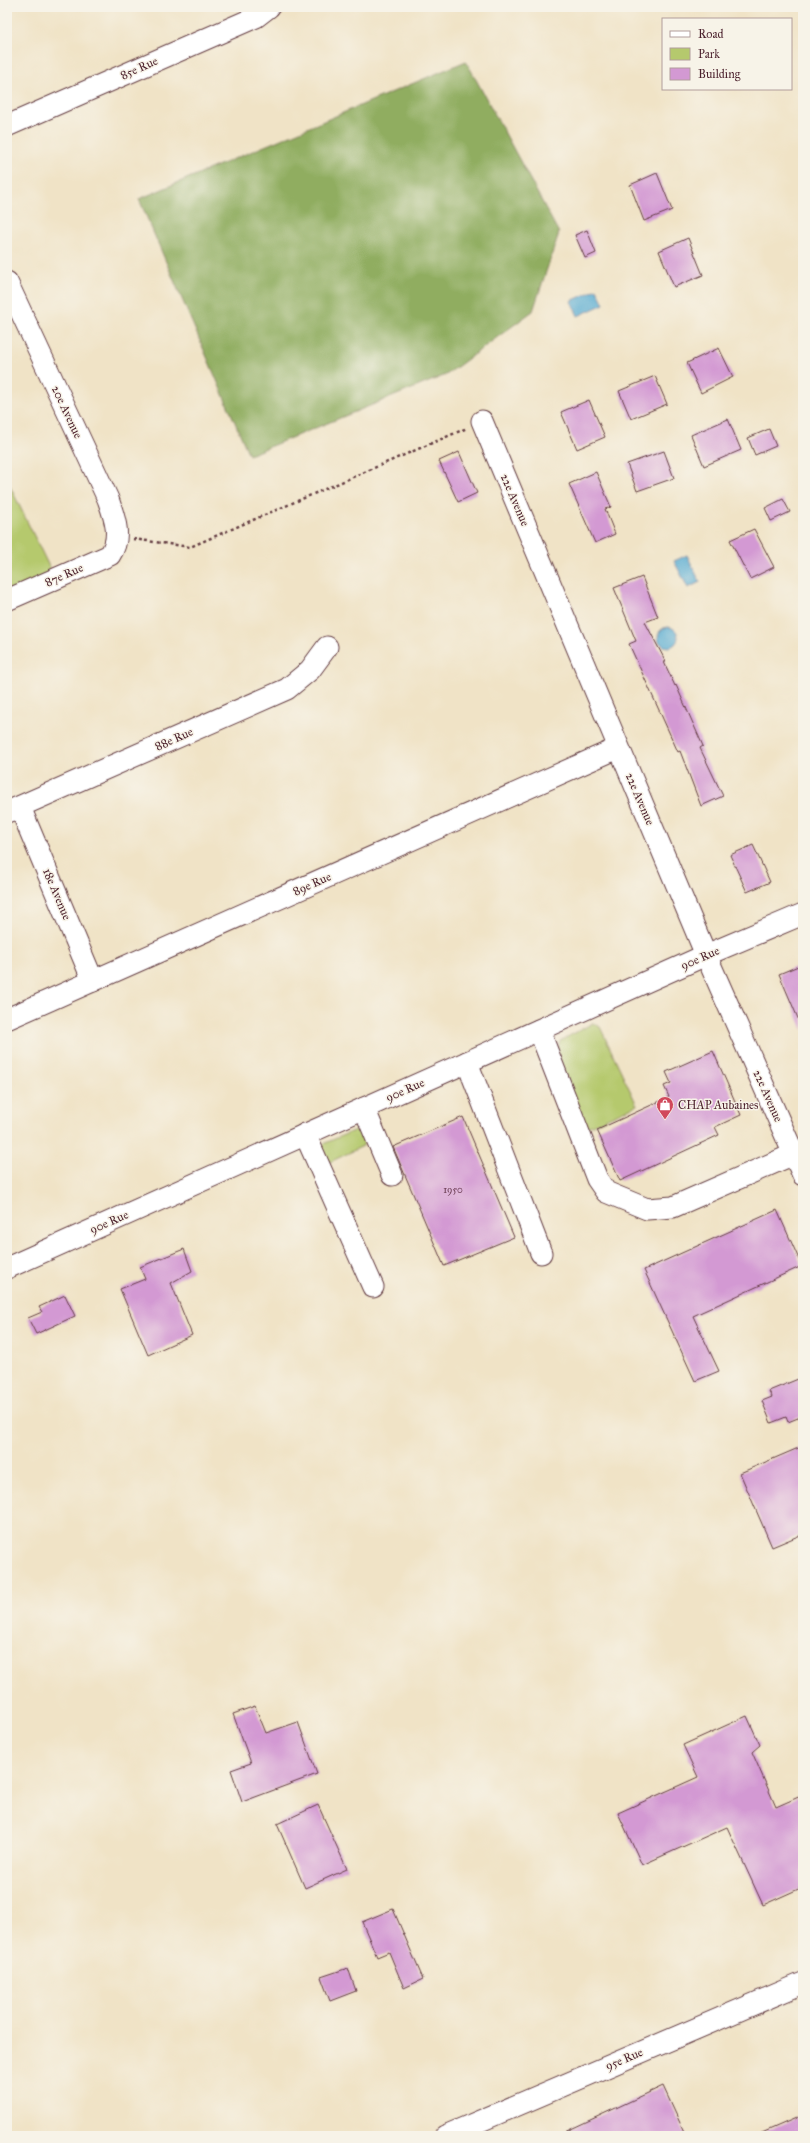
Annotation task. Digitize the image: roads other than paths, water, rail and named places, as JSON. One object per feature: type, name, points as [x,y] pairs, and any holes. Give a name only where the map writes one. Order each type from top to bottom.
[{"type":"street","name":"85e Rue","points":[[7,126],[256,17],[269,7]]},
{"type":"street","name":"20e Avenue","points":[[7,282],[108,499],[117,525],[117,541]]},
{"type":"street","name":"22e Avenue","points":[[482,421],[706,955],[803,1175]]},
{"type":"street","name":"87e Rue","points":[[7,600],[110,555],[117,541]]},
{"type":"street","name":"88e Rue","points":[[14,809],[287,689],[310,670],[327,647]]},
{"type":"street","name":"89e Rue","points":[[7,1019],[618,748]]},
{"type":"street","name":"18e Avenue","points":[[14,809],[93,980]]},
{"type":"street","name":"90e Rue","points":[[7,1268],[706,955],[803,914]]},
{"type":"street","points":[[539,1030],[597,1179],[606,1192],[621,1200],[647,1210],[673,1207],[794,1154]]},
{"type":"street","points":[[467,1062],[541,1253]]},
{"type":"street","points":[[364,1108],[392,1175]]},
{"type":"street","points":[[305,1134],[373,1286]]},
{"type":"street","name":"95e Rue","points":[[445,2136],[803,1983]]},
{"type":"water","points":[[597,289],[604,304],[578,316],[571,301]]},
{"type":"water","points":[[687,555],[700,582],[688,588],[674,561]]},
{"type":"water","points":[[668,627],[675,630],[678,637],[675,644],[668,647],[661,644],[658,637],[661,630]]},
{"type":"place","name":"CHAP Aubaines","points":[[665,1120]]}]
